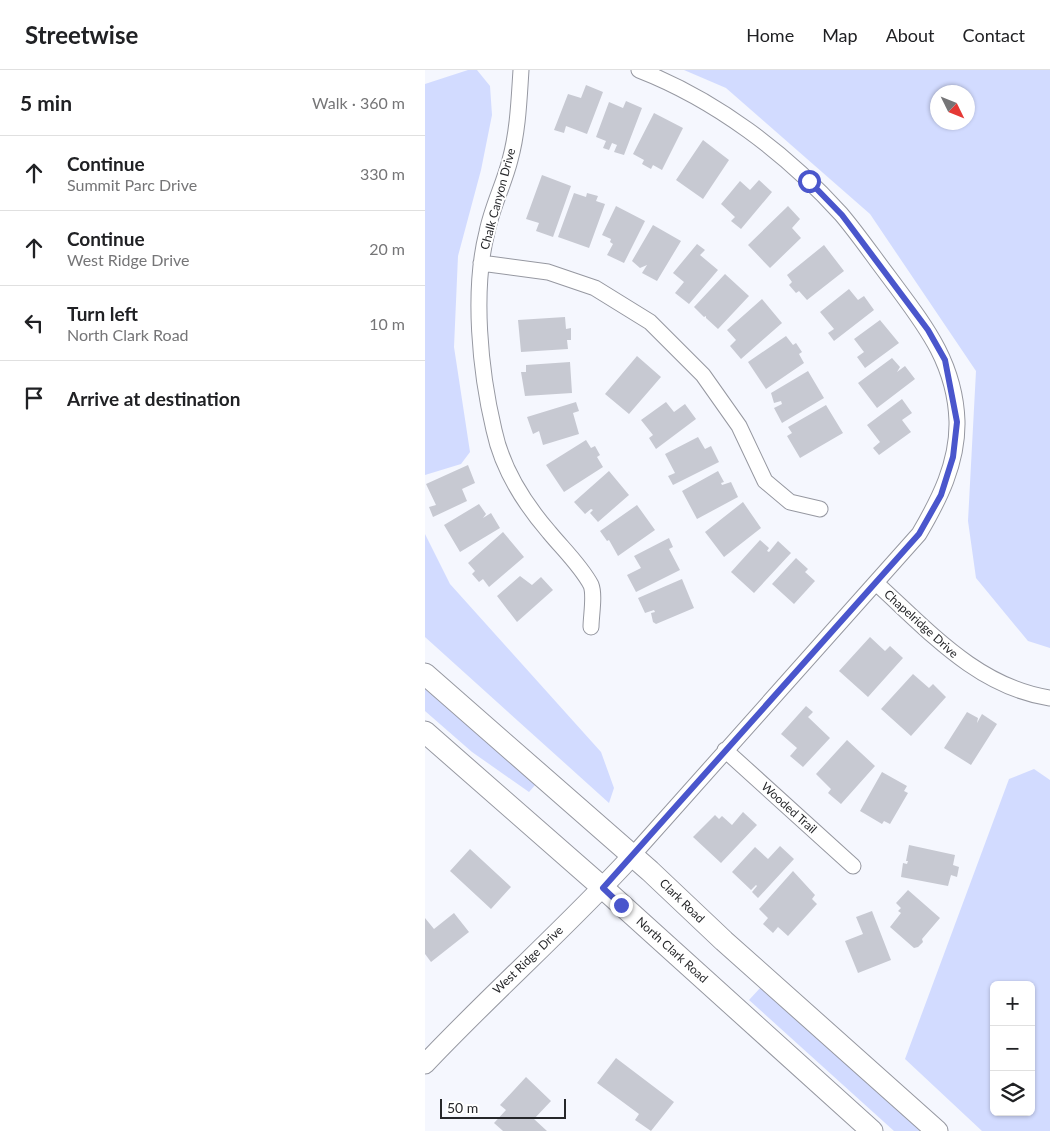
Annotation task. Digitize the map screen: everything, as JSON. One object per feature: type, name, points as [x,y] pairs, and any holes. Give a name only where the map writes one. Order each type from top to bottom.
[{"type":"main road","name":"Clark Road","points":[[425,674],[937,1131]]},
{"type":"main road","name":"North Clark Road","points":[[425,732],[603,888],[871,1131]]},
{"type":"street","name":"Chalk Canyon Drive","points":[[521,70],[518,113],[510,159],[487,231],[481,264],[480,320],[485,381],[494,432],[507,469],[524,500],[592,587],[591,627]]},
{"type":"street","points":[[631,856],[919,534],[941,495],[953,457],[957,422],[945,360],[928,330],[842,215],[809,181],[774,150],[721,112],[639,70]]},
{"type":"street","points":[[481,264],[548,272],[595,288],[650,322],[703,375],[739,426],[765,481],[790,502],[820,509]]},
{"type":"street","name":"Chapelridge Drive","points":[[876,583],[959,659],[993,679],[1033,695],[1050,698]]},
{"type":"street","name":"Wooded Trail","points":[[725,750],[853,866]]},
{"type":"street","name":"West Ridge Drive","points":[[425,1064],[481,1005],[603,888],[631,856]]},
{"type":"shaded area","points":[[468,70],[477,70],[490,86],[492,115],[481,170],[458,256],[454,347],[470,452],[461,464],[425,475],[425,84]]},
{"type":"shaded area","points":[[684,70],[1050,70],[1050,648],[1028,641],[976,578],[968,521],[976,371],[870,214],[726,88]]},
{"type":"shaded area","points":[[425,534],[450,584],[601,752],[614,788],[609,803],[425,637]]},
{"type":"shaded area","points":[[425,686],[536,784],[529,792],[472,752],[425,711]]},
{"type":"shaded area","points":[[1034,769],[1050,780],[1050,1131],[982,1131],[905,1059],[1009,779]]},
{"type":"shaded area","points":[[761,987],[922,1131],[894,1131],[749,1000]]},
{"type":"building","points":[[586,85],[603,92],[587,134],[566,126],[564,133],[554,130],[568,94],[581,98]]},
{"type":"building","points":[[626,101],[642,108],[624,155],[614,152],[617,145],[612,143],[609,150],[603,148],[606,141],[596,137],[609,102],[623,108]]},
{"type":"building","points":[[654,113],[683,128],[662,170],[653,165],[651,169],[642,164],[644,160],[633,154]]},
{"type":"building","points":[[703,140],[729,160],[703,199],[676,180]]},
{"type":"building","points":[[542,175],[571,186],[553,237],[536,231],[539,223],[526,219]]},
{"type":"building","points":[[759,180],[772,192],[741,229],[731,221],[735,217],[721,204],[740,181],[750,190]]},
{"type":"building","points":[[574,193],[586,197],[587,193],[598,196],[596,201],[605,204],[589,248],[558,237]]},
{"type":"building","points":[[616,206],[645,221],[624,263],[607,255],[613,244],[610,242],[611,239],[602,235]]},
{"type":"building","points":[[788,206],[800,219],[792,228],[801,238],[770,268],[748,245]]},
{"type":"building","points":[[653,225],[681,241],[657,281],[642,273],[647,265],[640,268],[632,261]]},
{"type":"building","points":[[697,244],[705,250],[700,255],[718,270],[689,304],[675,293],[684,282],[673,273]]},
{"type":"building","points":[[824,245],[844,271],[807,300],[799,291],[796,293],[789,285],[792,282],[787,275]]},
{"type":"building","points":[[725,274],[749,296],[718,329],[694,307]]},
{"type":"building","points":[[849,289],[858,300],[864,296],[874,310],[834,341],[828,333],[834,329],[820,312]]},
{"type":"building","points":[[762,299],[782,323],[741,359],[730,346],[736,340],[727,330]]},
{"type":"building","points":[[565,317],[566,329],[571,328],[571,340],[567,340],[568,349],[521,352],[518,320]]},
{"type":"building","points":[[880,320],[899,343],[865,368],[857,357],[864,352],[854,339]]},
{"type":"building","points":[[786,336],[793,345],[796,343],[802,352],[799,354],[804,363],[766,389],[748,362]]},
{"type":"building","points":[[637,356],[661,377],[629,414],[605,394]]},
{"type":"building","points":[[892,358],[900,367],[897,372],[905,366],[915,379],[877,408],[858,383]]},
{"type":"building","points":[[570,362],[572,393],[525,396],[521,372],[526,372],[526,365]]},
{"type":"building","points":[[808,371],[824,398],[782,423],[774,408],[782,404],[781,401],[774,403],[771,393]]},
{"type":"building","points":[[902,399],[912,413],[902,420],[911,432],[879,455],[873,448],[880,442],[867,425]]},
{"type":"building","points":[[576,402],[579,411],[573,413],[579,434],[543,445],[539,431],[533,434],[527,417]]},
{"type":"building","points":[[666,402],[674,412],[685,404],[696,419],[656,449],[649,438],[653,435],[641,420]]},
{"type":"building","points":[[826,405],[843,433],[800,458],[787,436],[792,433],[788,427]]},
{"type":"building","points":[[698,437],[705,449],[711,446],[719,462],[673,485],[668,476],[675,473],[665,454]]},
{"type":"building","points":[[586,440],[591,448],[595,446],[600,455],[597,457],[603,467],[564,492],[546,465]]},
{"type":"building","points":[[468,465],[475,483],[462,489],[467,501],[433,517],[429,507],[436,505],[426,484]]},
{"type":"building","points":[[609,471],[629,495],[598,522],[590,513],[593,510],[591,509],[585,514],[574,502]]},
{"type":"building","points":[[718,471],[724,482],[721,483],[722,485],[731,482],[738,497],[697,519],[682,491]]},
{"type":"building","points":[[743,502],[761,528],[724,557],[705,532]]},
{"type":"building","points":[[479,504],[486,514],[483,518],[491,513],[500,528],[460,552],[444,525]]},
{"type":"building","points":[[637,505],[655,530],[618,556],[609,540],[607,541],[600,531]]},
{"type":"building","points":[[503,532],[524,557],[489,587],[483,579],[479,582],[472,574],[475,571],[468,563]]},
{"type":"building","points":[[669,538],[673,547],[669,549],[680,570],[636,592],[627,575],[641,568],[634,556]]},
{"type":"building","points":[[760,540],[769,548],[767,551],[769,552],[778,541],[791,553],[754,593],[731,572]]},
{"type":"building","points":[[796,558],[808,569],[805,572],[815,581],[794,604],[772,584]]},
{"type":"building","points":[[520,576],[532,585],[541,577],[553,590],[517,622],[497,596]]},
{"type":"building","points":[[682,579],[694,608],[656,624],[653,622],[651,613],[655,612],[654,610],[645,613],[638,598]]},
{"type":"building","points":[[870,637],[885,651],[890,646],[903,658],[868,697],[839,671]]},
{"type":"building","points":[[913,674],[929,688],[933,684],[946,697],[911,736],[881,709]]},
{"type":"building","points":[[806,706],[813,712],[808,717],[830,738],[803,767],[790,756],[797,748],[781,734]]},
{"type":"building","points":[[967,712],[978,718],[977,723],[982,714],[997,724],[971,765],[944,748]]},
{"type":"building","points":[[847,740],[875,766],[841,804],[828,793],[831,789],[816,774]]},
{"type":"building","points":[[882,772],[907,786],[904,791],[908,793],[890,824],[884,821],[882,824],[860,811]]},
{"type":"building","points":[[743,812],[757,825],[721,863],[693,837],[715,815],[719,819],[722,816],[732,825]]},
{"type":"building","points":[[909,845],[955,855],[953,865],[959,867],[957,877],[951,875],[948,886],[901,877],[903,863],[907,864],[908,861],[906,861]]},
{"type":"building","points":[[780,846],[794,859],[758,898],[752,892],[756,885],[751,890],[732,872],[755,847],[768,859]]},
{"type":"building","points":[[470,849],[511,887],[491,909],[450,871]]},
{"type":"building","points":[[793,871],[815,895],[812,899],[817,904],[788,936],[778,927],[773,933],[763,924],[768,918],[759,909]]},
{"type":"building","points":[[908,890],[940,918],[922,939],[923,942],[914,948],[890,927],[901,913],[898,911],[901,908],[896,903]]},
{"type":"building","points":[[872,911],[891,960],[858,973],[845,941],[863,934],[856,917]]},
{"type":"building","points":[[454,913],[469,932],[431,962],[425,954],[425,918],[434,929]]},
{"type":"building","points":[[616,1058],[674,1102],[651,1131],[635,1120],[639,1114],[597,1083]]},
{"type":"building","points":[[526,1077],[551,1101],[534,1119],[547,1131],[503,1131],[494,1123],[506,1110],[500,1105]]},
{"type":"route","points":[[621,905],[603,888],[919,534],[941,495],[953,457],[957,422],[945,360],[928,330],[842,215],[809,181]]}]
